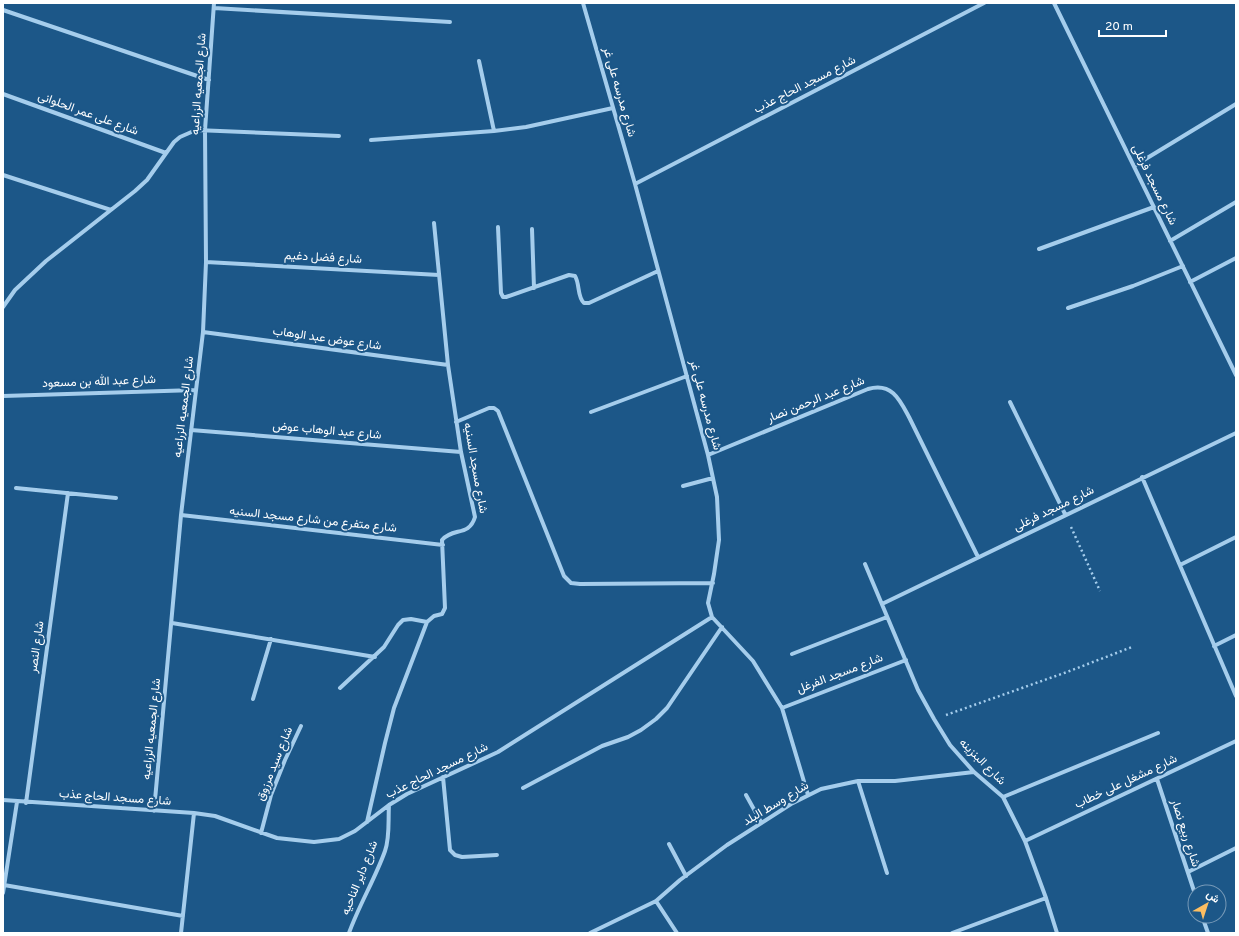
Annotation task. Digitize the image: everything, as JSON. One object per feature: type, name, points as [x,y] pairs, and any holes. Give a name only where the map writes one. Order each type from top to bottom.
[{"type":"street","name":"شارع مدرسه على غر","points":[[583,3],[687,376],[713,478],[719,540],[713,583],[708,603],[712,617]]},
{"type":"street","name":"شارع مسجد الحاج عذب","points":[[634,184],[984,3]]},
{"type":"street","name":"شارع مسجد فرغلى","points":[[1054,3],[1236,375]]},
{"type":"street","points":[[214,5],[450,22]]},
{"type":"street","name":"شارع الجمعيه الزراعيه","points":[[154,811],[181,515],[203,332],[206,262],[205,130],[214,5]]},
{"type":"street","points":[[3,10],[209,80]]},
{"type":"street","points":[[479,61],[494,131]]},
{"type":"street","name":"شارع على عمر الحلوانى","points":[[3,94],[166,153]]},
{"type":"street","points":[[1134,166],[1236,104]]},
{"type":"street","points":[[371,140],[494,131],[526,127],[613,108]]},
{"type":"street","points":[[3,307],[22,282],[147,180],[174,142],[180,137],[196,130],[339,136]]},
{"type":"street","points":[[3,175],[111,210]]},
{"type":"street","points":[[1170,241],[1236,202]]},
{"type":"street","points":[[1038,249],[1154,207]]},
{"type":"street","name":"شارع مسجد السنيه","points":[[434,223],[448,366],[461,452],[475,517],[473,524],[466,530],[446,535],[442,540],[443,545]]},
{"type":"street","points":[[498,228],[501,293],[503,297],[534,288],[569,275],[575,276],[581,300],[584,304],[658,271]]},
{"type":"street","points":[[532,229],[534,288]]},
{"type":"street","points":[[1190,282],[1236,258]]},
{"type":"street","name":"شارع فضل دغيم","points":[[206,262],[439,275]]},
{"type":"street","points":[[1068,308],[1133,286],[1183,266]]},
{"type":"street","name":"شارع عوض عبد الوهاب","points":[[203,332],[448,366]]},
{"type":"street","points":[[591,412],[687,376]]},
{"type":"street","name":"شارع عبد الرحمن نصار","points":[[708,455],[868,389],[886,389],[896,397],[909,418],[978,557]]},
{"type":"street","name":"شارع عبد الله بن مسعود","points":[[3,396],[196,390]]},
{"type":"street","points":[[1010,402],[1065,514]]},
{"type":"street","points":[[456,422],[489,408],[494,408],[498,411],[564,576],[571,583],[713,583]]},
{"type":"street","name":"شارع عبد الوهاب عوض","points":[[191,430],[461,452]]},
{"type":"street","name":"شارع مسجد فرغلى","points":[[882,604],[1065,514],[1236,433]]},
{"type":"street","points":[[1142,477],[1236,696]]},
{"type":"street","points":[[683,486],[713,478]]},
{"type":"street","points":[[16,488],[116,498]]},
{"type":"street","name":"شارع النصر","points":[[26,803],[68,493]]},
{"type":"street","name":"شارع متفرع من شارع مسجد السنيه","points":[[181,515],[443,545]]},
{"type":"street","points":[[1180,565],[1236,538]]},
{"type":"street","points":[[368,822],[394,708],[427,622],[434,616],[442,614],[445,608],[443,545]]},
{"type":"street","name":"شارع البنزينه","points":[[865,564],[918,690],[934,719],[950,745],[974,772],[1003,796],[1025,841],[1057,933]]},
{"type":"street","points":[[712,617],[753,660],[782,708],[808,795]]},
{"type":"street","name":"شارع مسجد الحاج عذب","points":[[3,800],[26,803],[194,813],[215,816],[277,838],[314,842],[339,839],[355,831],[389,805],[407,794],[498,752],[712,617]]},
{"type":"street","points":[[792,654],[887,617]]},
{"type":"street","points":[[340,688],[375,657],[403,620],[411,619],[427,622]]},
{"type":"street","points":[[172,623],[375,657]]},
{"type":"street","points":[[523,788],[602,746],[628,737],[656,719],[667,708],[722,627]]},
{"type":"street","points":[[1214,646],[1236,635]]},
{"type":"street","points":[[254,699],[271,639]]},
{"type":"street","name":"شارع مسجد الفرغل","points":[[782,708],[906,660]]},
{"type":"street","points":[[1231,684],[1236,682]]},
{"type":"street","name":"شارع سيد مرزوق","points":[[261,833],[271,795],[284,760],[301,726]]},
{"type":"street","points":[[1003,796],[1158,734]]},
{"type":"street","name":"شارع مشغل على خطاب","points":[[1025,841],[1236,741]]},
{"type":"street","name":"شارع وسط البلد","points":[[590,933],[656,901],[727,845],[791,804],[821,789],[858,781],[894,781],[974,772]]},
{"type":"street","points":[[444,777],[450,850],[455,855],[462,857],[497,856]]},
{"type":"street","name":"شارع ربيع نصار","points":[[1157,779],[1192,884]]},
{"type":"street","points":[[858,781],[887,874]]},
{"type":"street","points":[[746,795],[761,822]]},
{"type":"street","points":[[3,893],[17,802]]},
{"type":"street","name":"شارع داير الناحيه","points":[[349,933],[385,850],[388,832],[389,805]]},
{"type":"street","points":[[181,933],[194,813]]},
{"type":"street","points":[[669,844],[686,876]]},
{"type":"street","points":[[1188,872],[1236,848]]},
{"type":"street","points":[[4,885],[183,916]]},
{"type":"street","points":[[952,933],[1046,898]]},
{"type":"street","points":[[656,901],[677,933]]},
{"type":"path","points":[[1065,514],[1100,591]]},
{"type":"path","points":[[934,719],[1052,677],[1132,646]]}]
